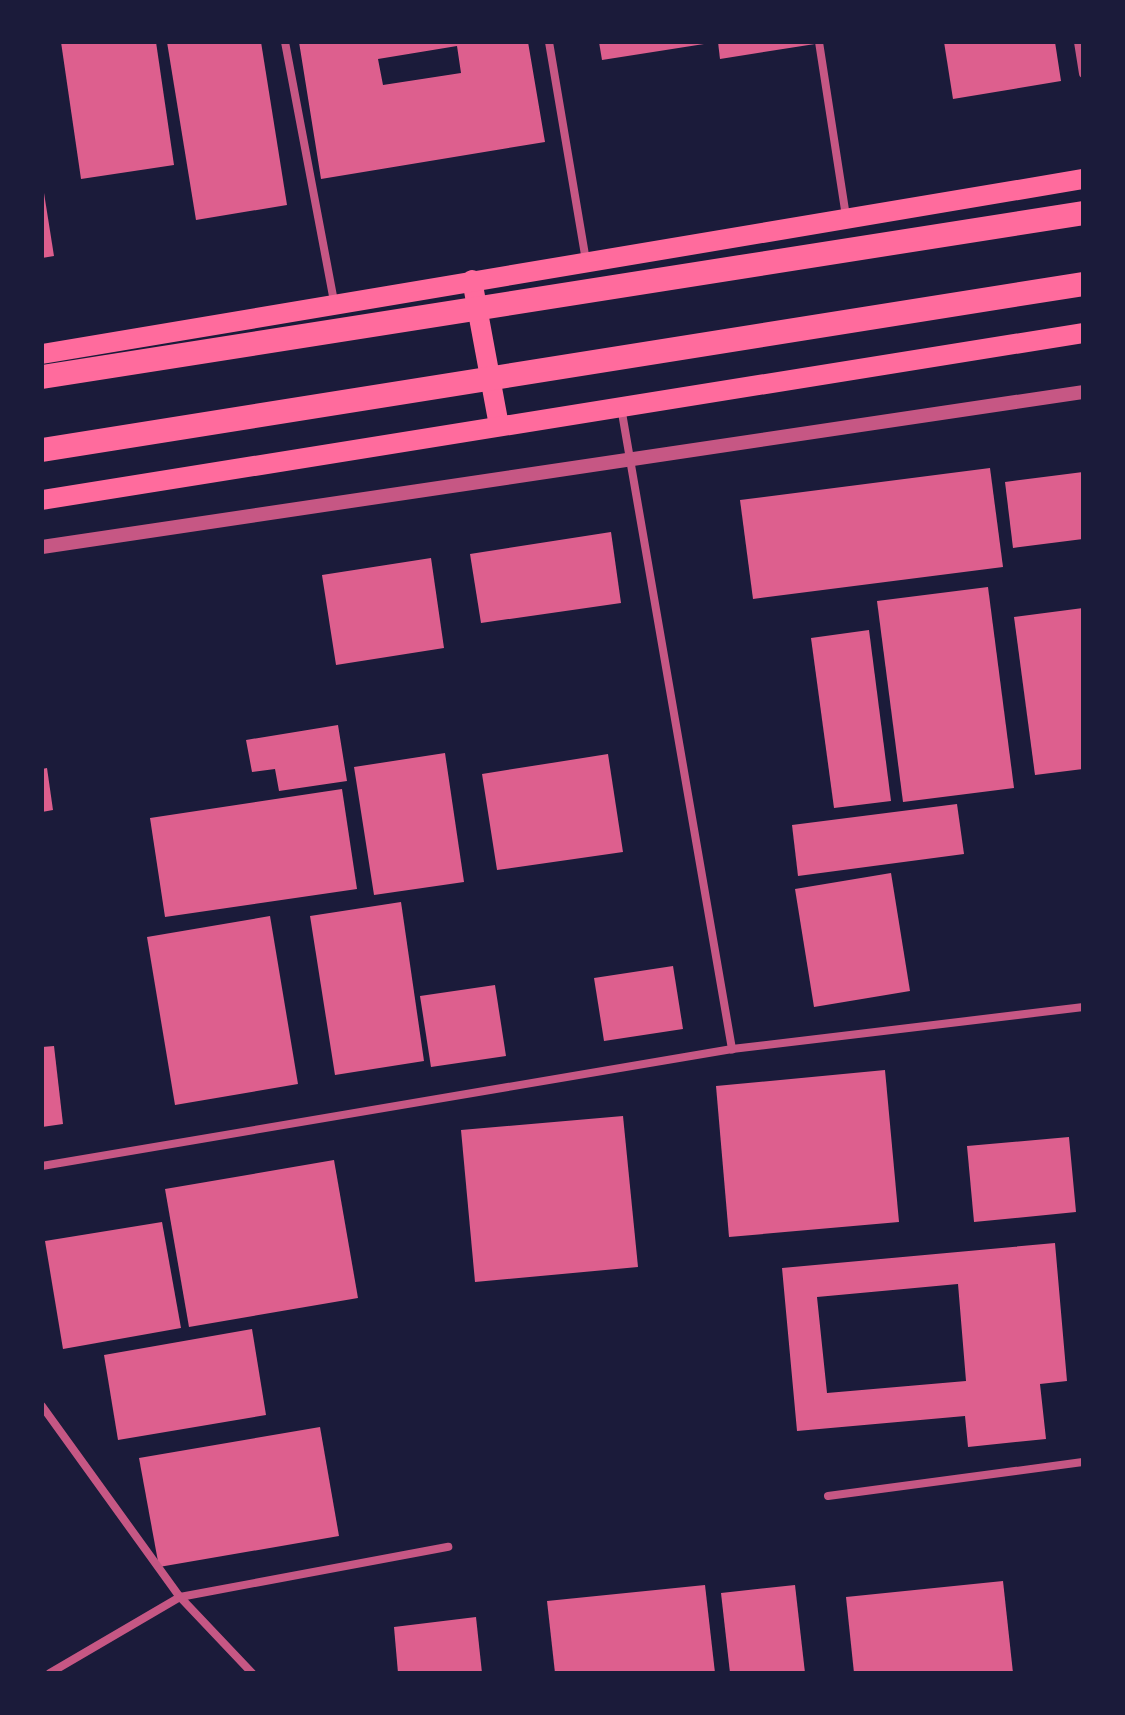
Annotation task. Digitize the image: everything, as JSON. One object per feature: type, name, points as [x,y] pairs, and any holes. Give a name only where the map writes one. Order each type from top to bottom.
[{"type":"highway","points":[[42,377],[1083,213]]},
{"type":"highway","points":[[42,450],[1083,284]]},
{"type":"main road","points":[[42,354],[334,301],[1083,179]]},
{"type":"main road","points":[[472,280],[499,425]]},
{"type":"main road","points":[[42,500],[1083,333]]},
{"type":"street","points":[[285,42],[334,301]]},
{"type":"street","points":[[549,42],[586,260]]},
{"type":"street","points":[[819,42],[846,217]]},
{"type":"street","points":[[1078,42],[1083,74]]},
{"type":"street","points":[[42,547],[630,457],[1083,392]]},
{"type":"street","points":[[620,405],[732,1049]]},
{"type":"street","points":[[42,1166],[732,1049],[1083,1007]]},
{"type":"street","points":[[42,1406],[180,1597],[252,1673]]},
{"type":"street","points":[[828,1496],[1083,1462]]},
{"type":"street","points":[[50,1673],[180,1597],[448,1547]]},
{"type":"building","points":[[61,42],[156,42],[174,165],[81,179]]},
{"type":"building","points":[[167,42],[261,42],[287,205],[196,220]]},
{"type":"building","points":[[299,42],[528,42],[545,142],[321,179]],"holes":[[[457,46],[461,73],[383,85],[378,59]]]},
{"type":"building","points":[[599,42],[704,42],[704,44],[602,60]]},
{"type":"building","points":[[718,42],[814,42],[815,44],[720,59]]},
{"type":"building","points":[[944,42],[1055,42],[1061,81],[953,99]]},
{"type":"building","points":[[42,194],[54,256],[42,258]]},
{"type":"building","points":[[990,468],[1003,567],[753,599],[740,500]]},
{"type":"building","points":[[1083,472],[1083,539],[1013,548],[1005,482]]},
{"type":"building","points":[[611,532],[621,603],[481,623],[470,554]]},
{"type":"building","points":[[431,558],[444,648],[336,665],[322,575]]},
{"type":"building","points":[[988,587],[1014,788],[903,802],[877,601]]},
{"type":"building","points":[[1083,608],[1083,769],[1035,775],[1014,617]]},
{"type":"building","points":[[869,630],[891,801],[834,808],[811,638]]},
{"type":"building","points":[[338,725],[347,781],[279,791],[275,769],[252,772],[246,740]]},
{"type":"building","points":[[445,753],[464,882],[374,895],[354,767]]},
{"type":"building","points":[[608,754],[623,852],[497,870],[482,774]]},
{"type":"building","points":[[47,768],[53,810],[42,812],[42,769]]},
{"type":"building","points":[[342,789],[357,889],[165,917],[150,818]]},
{"type":"building","points":[[957,804],[964,854],[798,876],[792,825]]},
{"type":"building","points":[[891,873],[910,991],[814,1007],[795,889]]},
{"type":"building","points":[[401,902],[424,1061],[335,1075],[310,916]]},
{"type":"building","points":[[270,916],[298,1084],[175,1105],[147,937]]},
{"type":"building","points":[[673,966],[683,1029],[604,1041],[594,978]]},
{"type":"building","points":[[495,985],[506,1056],[431,1067],[420,996]]},
{"type":"building","points":[[54,1046],[63,1124],[42,1127],[42,1047]]},
{"type":"building","points":[[885,1070],[899,1222],[729,1237],[716,1086]]},
{"type":"building","points":[[623,1116],[638,1267],[475,1282],[461,1130]]},
{"type":"building","points":[[1069,1137],[1076,1212],[974,1222],[967,1146]]},
{"type":"building","points":[[334,1160],[358,1298],[189,1327],[165,1189]]},
{"type":"building","points":[[162,1222],[181,1328],[63,1349],[45,1241]]},
{"type":"building","points":[[1055,1243],[1067,1381],[1040,1384],[1046,1439],[968,1447],[965,1416],[797,1431],[782,1268]],"holes":[[[958,1284],[966,1381],[827,1393],[817,1297]]]},
{"type":"building","points":[[252,1329],[266,1415],[118,1440],[104,1355]]},
{"type":"building","points":[[320,1427],[339,1536],[159,1567],[139,1458]]},
{"type":"building","points":[[1003,1581],[1013,1673],[854,1673],[846,1597]]},
{"type":"building","points":[[705,1585],[715,1673],[555,1673],[547,1601]]},
{"type":"building","points":[[795,1585],[805,1673],[730,1673],[721,1593]]},
{"type":"building","points":[[476,1617],[482,1673],[398,1673],[394,1627]]}]
